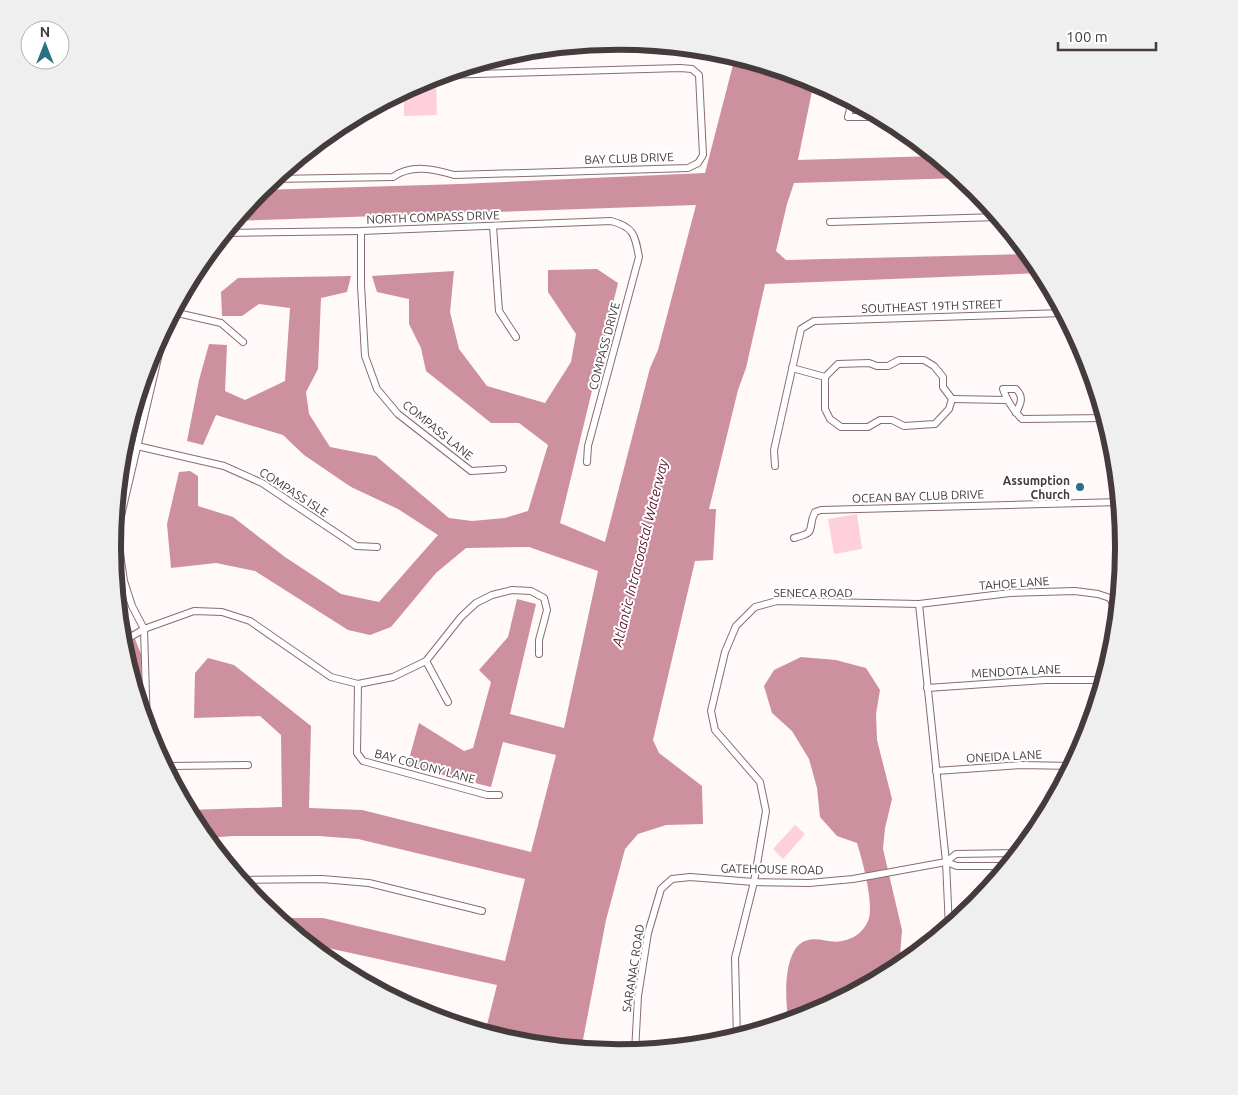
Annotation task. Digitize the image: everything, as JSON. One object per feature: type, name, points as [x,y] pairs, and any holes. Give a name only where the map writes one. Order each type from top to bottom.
[{"type":"street","name":"BAY CLUB DRIVE","points":[[284,180],[393,177],[400,172],[411,169],[433,168],[454,175],[688,168],[698,162],[703,155],[699,75],[692,70],[680,68],[465,74]]},
{"type":"street","points":[[850,107],[848,117],[867,116]]},
{"type":"street","points":[[830,222],[991,217]]},
{"type":"street","name":"NORTH COMPASS DRIVE","points":[[233,234],[361,232],[611,221],[626,225],[635,237]]},
{"type":"street","points":[[493,226],[498,311],[516,337]]},
{"type":"street","name":"COMPASS LANE","points":[[361,232],[361,286],[365,356],[377,389],[398,414],[471,471],[503,469]]},
{"type":"street","name":"COMPASS DRIVE","points":[[587,462],[588,446],[639,257],[635,237]]},
{"type":"street","name":"SOUTHEAST 19TH STREET","points":[[792,368],[801,329],[814,321],[1058,313]]},
{"type":"street","points":[[180,314],[221,323],[243,342]]},
{"type":"street","points":[[899,360],[924,360],[934,366],[943,377],[943,387],[952,400],[949,409],[934,424],[904,426],[892,420],[880,420],[868,427],[841,427],[830,419],[825,409],[825,377],[838,364],[869,363],[877,366],[888,366],[899,360]]},
{"type":"street","points":[[124,501],[156,364]]},
{"type":"street","points":[[775,466],[774,450],[792,368],[825,377]]},
{"type":"street","points":[[1016,413],[1022,400],[1021,394],[1016,389],[1003,389],[1006,400],[1016,413],[1022,419],[1100,418]]},
{"type":"street","points":[[952,400],[1006,400]]},
{"type":"street","name":"COMPASS ISLE","points":[[137,446],[224,466],[262,483],[356,546],[377,547]]},
{"type":"street","name":"OCEAN BAY CLUB DRIVE","points":[[794,538],[808,535],[812,530],[813,517],[816,512],[821,510],[1114,502]]},
{"type":"street","points":[[122,559],[132,606],[144,629],[146,701]]},
{"type":"street","points":[[130,637],[144,629],[194,611],[222,612],[250,621],[331,677],[358,684],[394,677],[426,661],[461,617],[476,603],[492,595],[512,590],[531,591],[544,598],[547,610],[539,640],[539,654]]},
{"type":"street","name":"TAHOE LANE","points":[[919,604],[1010,592],[1075,591],[1098,594],[1110,598],[1113,603]]},
{"type":"street","name":"SENECA ROAD","points":[[736,1031],[735,958],[754,882],[766,811],[760,782],[715,730],[710,711],[725,652],[736,626],[755,607],[777,601],[919,604]]},
{"type":"street","points":[[919,604],[946,862],[949,920]]},
{"type":"street","points":[[426,661],[448,702]]},
{"type":"street","name":"MENDOTA LANE","points":[[927,688],[1045,680],[1099,680]]},
{"type":"street","name":"BAY COLONY LANE","points":[[358,684],[357,753],[363,761],[487,795],[499,795]]},
{"type":"street","points":[[172,766],[248,765]]},
{"type":"street","name":"ONEIDA LANE","points":[[936,771],[1021,765],[1066,766]]},
{"type":"street","name":"GATEHOUSE ROAD","points":[[661,889],[672,879],[690,877],[754,882],[808,883],[853,879],[946,862],[956,854],[1011,853]]},
{"type":"street","name":"GATEHOUSE ROAD","points":[[946,862],[957,866],[1001,866]]},
{"type":"street","points":[[249,880],[322,879],[369,883],[482,911]]},
{"type":"street","name":"SARANAC ROAD","points":[[636,1044],[638,996],[648,933],[661,889]]},
{"type":"shaded area","points":[[436,85],[437,115],[404,116],[404,99]]},
{"type":"shaded area","points":[[857,514],[862,549],[834,554],[828,519]]},
{"type":"shaded area","points":[[795,825],[805,834],[783,859],[773,849]]},
{"type":"water","name":"Atlantic Intracoastal Waterway","points":[[733,64],[779,76],[812,89],[798,160],[926,156],[953,178],[794,183],[776,251],[786,260],[1021,254],[1034,273],[765,284],[746,368],[738,390],[709,509],[716,509],[713,560],[695,561],[653,740],[659,753],[702,786],[703,824],[666,825],[638,834],[625,849],[606,920],[582,1044],[554,1041],[490,1028],[487,1027],[497,985],[325,948],[287,918],[323,918],[505,961],[525,879],[358,839],[319,836],[215,837],[196,810],[282,807],[281,735],[260,716],[194,718],[195,673],[208,658],[234,665],[311,726],[309,808],[362,810],[531,852],[556,755],[503,742],[491,787],[407,766],[419,723],[464,751],[473,748],[491,682],[479,670],[508,637],[517,599],[536,604],[510,714],[564,728],[598,571],[529,547],[466,548],[436,573],[391,627],[370,635],[348,630],[255,571],[216,563],[171,568],[167,524],[179,472],[190,471],[198,476],[198,506],[233,517],[285,557],[341,594],[379,602],[438,535],[398,509],[351,487],[304,455],[283,435],[216,415],[203,445],[187,441],[199,380],[209,344],[227,345],[225,391],[245,400],[285,381],[290,308],[259,304],[242,316],[222,316],[221,292],[238,278],[351,276],[347,292],[321,298],[318,369],[306,392],[309,414],[330,447],[376,456],[449,518],[472,521],[505,518],[528,511],[548,445],[519,423],[491,423],[426,371],[421,348],[409,324],[409,299],[377,292],[372,276],[454,271],[450,312],[459,349],[487,386],[545,403],[571,362],[576,334],[548,292],[548,270],[597,269],[618,283],[560,523],[605,542],[650,368],[658,350],[696,205],[244,221],[274,190],[460,184],[705,173]]},
{"type":"water","points":[[127,619],[141,654],[142,687],[131,645]]},
{"type":"water","points":[[801,657],[836,660],[866,668],[880,690],[876,714],[877,740],[892,799],[885,828],[883,849],[902,930],[900,958],[839,994],[788,1015],[787,978],[792,955],[798,946],[810,940],[837,942],[850,939],[864,928],[870,914],[870,905],[867,882],[857,843],[837,836],[820,817],[817,788],[809,759],[792,731],[772,713],[764,686],[774,670]]},
{"type":"place","name":"Assumption Church","points":[[1080,487]]}]
